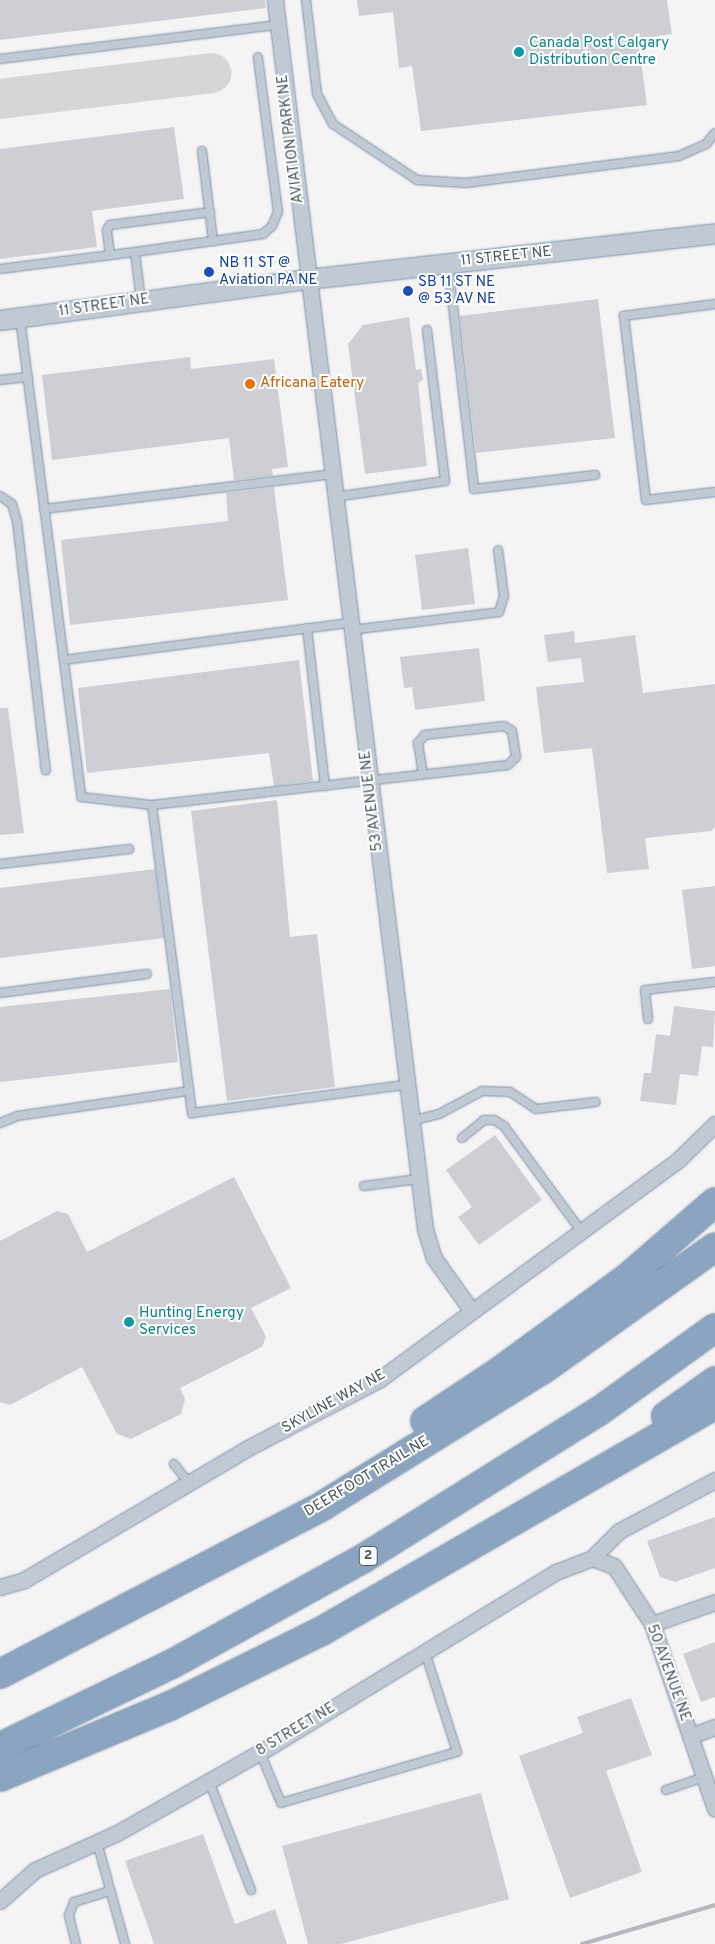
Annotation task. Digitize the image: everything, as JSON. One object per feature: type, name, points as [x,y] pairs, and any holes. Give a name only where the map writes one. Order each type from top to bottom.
[{"type":"highway","points":[[324,1505],[389,1445],[557,1330],[627,1278],[715,1202]]},
{"type":"highway","name":"DEERFOOT TRAIL NE","points":[[0,1674],[324,1505],[542,1370],[715,1247]]},
{"type":"highway","name":"2","points":[[0,1747],[172,1664],[364,1558],[598,1412],[715,1328]]},
{"type":"highway","points":[[322,1631],[614,1453],[715,1381]]},
{"type":"highway","points":[[0,1777],[172,1705],[322,1631],[715,1406]]},
{"type":"street","name":"AVIATION PARK NE","points":[[274,0],[308,279]]},
{"type":"street","name":"11 STREET NE","points":[[0,320],[308,279],[715,233]]},
{"type":"street","name":"53 AVENUE NE","points":[[308,279],[425,1229],[434,1258],[472,1310]]},
{"type":"street","name":"SKYLINE WAY NE","points":[[0,1587],[24,1580],[189,1483],[380,1379],[678,1160],[715,1124]]},
{"type":"street","points":[[592,1558],[619,1531],[715,1480]]},
{"type":"street","name":"50 AVENUE NE","points":[[592,1558],[614,1566],[652,1624],[715,1809]]},
{"type":"street","name":"8 STREET NE","points":[[0,1901],[35,1870],[96,1842],[209,1781],[556,1572],[592,1558]]},
{"type":"street","points":[[652,1624],[715,1602]]},
{"type":"street","points":[[690,1736],[715,1727]]},
{"type":"lane","points":[[306,0],[317,94],[333,124],[347,137],[417,180],[466,183],[679,156],[706,144],[715,133]]},
{"type":"lane","points":[[0,59],[278,25]]},
{"type":"lane","points":[[0,269],[263,234],[272,226],[278,212],[258,57]]},
{"type":"lane","points":[[202,151],[213,241]]},
{"type":"lane","points":[[110,255],[107,230],[110,225],[210,212]]},
{"type":"lane","points":[[135,252],[141,301]]},
{"type":"lane","points":[[448,263],[474,489],[595,475]]},
{"type":"lane","points":[[715,304],[624,316],[646,500],[715,492]]},
{"type":"lane","points":[[20,317],[81,797],[152,805],[508,765],[516,757],[512,731],[504,726],[425,735],[418,743],[422,774]]},
{"type":"lane","points":[[335,497],[444,481],[427,330]]},
{"type":"lane","points":[[0,380],[28,377]]},
{"type":"lane","points":[[44,509],[332,474]]},
{"type":"lane","points":[[0,496],[12,504],[17,521],[46,770]]},
{"type":"lane","points":[[64,660],[307,628],[351,626],[499,612],[504,596],[498,550]]},
{"type":"lane","points":[[307,628],[325,786]]},
{"type":"lane","points":[[152,805],[192,1113],[406,1085]]},
{"type":"lane","points":[[0,864],[129,849]]},
{"type":"lane","points":[[0,994],[147,974]]},
{"type":"lane","points":[[648,1019],[645,990],[715,982]]},
{"type":"lane","points":[[0,1123],[17,1116],[189,1091]]},
{"type":"lane","points":[[411,1122],[439,1114],[482,1091],[510,1092],[536,1109],[596,1102]]},
{"type":"lane","points":[[462,1138],[484,1120],[494,1120],[504,1126],[582,1232]]},
{"type":"lane","points":[[364,1186],[418,1179]]},
{"type":"lane","points":[[174,1464],[189,1483]]},
{"type":"lane","points":[[260,1752],[281,1803],[457,1752],[425,1652]]},
{"type":"lane","points":[[666,1790],[704,1776]]},
{"type":"lane","points":[[209,1781],[252,1890]]},
{"type":"lane","points":[[96,1842],[125,1944]]},
{"type":"lane","points":[[76,1944],[68,1915],[74,1902],[110,1891]]},
{"type":"building","points":[[0,0],[265,0],[266,8],[0,40]]},
{"type":"building","name":"Canada Post Calgary Distribution Centre","points":[[357,0],[667,0],[672,34],[638,39],[647,105],[421,131],[412,66],[399,68],[393,12],[359,16]]},
{"type":"building","points":[[174,127],[184,199],[92,211],[97,247],[0,259],[0,149]]},
{"type":"building","points":[[598,299],[615,438],[476,453],[460,316]]},
{"type":"building","points":[[409,317],[416,370],[421,369],[423,380],[418,383],[427,466],[365,474],[348,344],[363,325]]},
{"type":"building","points":[[190,357],[191,369],[274,359],[288,467],[272,469],[273,476],[234,480],[229,438],[52,460],[42,375]]},
{"type":"building","points":[[274,487],[288,600],[70,625],[61,540],[228,521],[226,493]]},
{"type":"building","points":[[468,548],[475,604],[422,610],[415,555]]},
{"type":"building","points":[[574,631],[575,643],[635,635],[643,693],[715,684],[715,827],[711,831],[645,838],[649,869],[607,873],[592,748],[544,753],[536,687],[584,682],[581,658],[548,662],[544,635]]},
{"type":"building","points":[[479,648],[485,701],[415,710],[412,687],[404,688],[400,657]]},
{"type":"building","points":[[299,660],[313,781],[274,786],[269,753],[87,773],[78,688]]},
{"type":"building","points":[[0,708],[8,708],[24,833],[0,835]]},
{"type":"building","points":[[277,800],[290,937],[317,934],[335,1087],[227,1101],[191,811]]},
{"type":"building","points":[[155,869],[164,938],[0,958],[0,888]]},
{"type":"building","points":[[715,886],[715,966],[692,969],[682,890]]},
{"type":"building","points":[[170,989],[178,1062],[0,1082],[0,1007]]},
{"type":"building","points":[[674,1006],[715,1011],[713,1047],[702,1046],[698,1076],[680,1074],[676,1105],[640,1101],[644,1073],[651,1073],[656,1034],[670,1036]]},
{"type":"building","points":[[495,1135],[542,1200],[479,1245],[458,1217],[472,1207],[446,1170]]},
{"type":"building","name":"Hunting Energy Services","points":[[234,1177],[291,1288],[251,1308],[266,1337],[262,1347],[180,1388],[185,1399],[181,1414],[131,1439],[117,1434],[82,1367],[10,1405],[0,1402],[0,1241],[57,1211],[68,1214],[87,1252]]},
{"type":"building","points":[[715,1517],[715,1568],[675,1582],[660,1577],[647,1541]]},
{"type":"building","points":[[715,1642],[715,1697],[701,1702],[683,1654]]},
{"type":"building","points":[[631,1698],[652,1755],[606,1771],[642,1872],[570,1898],[519,1756],[583,1733],[577,1717]]},
{"type":"building","points":[[481,1793],[509,1899],[341,1944],[308,1944],[282,1846]]},
{"type":"building","points":[[203,1834],[235,1924],[275,1909],[287,1944],[154,1944],[125,1861]]},
{"type":"taxiway","points":[[0,99],[211,73]]},
{"type":"railway","points":[[582,1944],[715,1905]]},
{"type":"place","name":"Canada Post Calgary Distribution Centre","points":[[519,52]]},
{"type":"place","name":"NB 11 ST @ Aviation PA NE","points":[[209,272]]},
{"type":"place","name":"SB 11 ST NE @ 53 AV NE","points":[[408,291]]},
{"type":"place","name":"Africana Eatery","points":[[250,384]]},
{"type":"place","name":"Hunting Energy Services","points":[[129,1322]]}]
